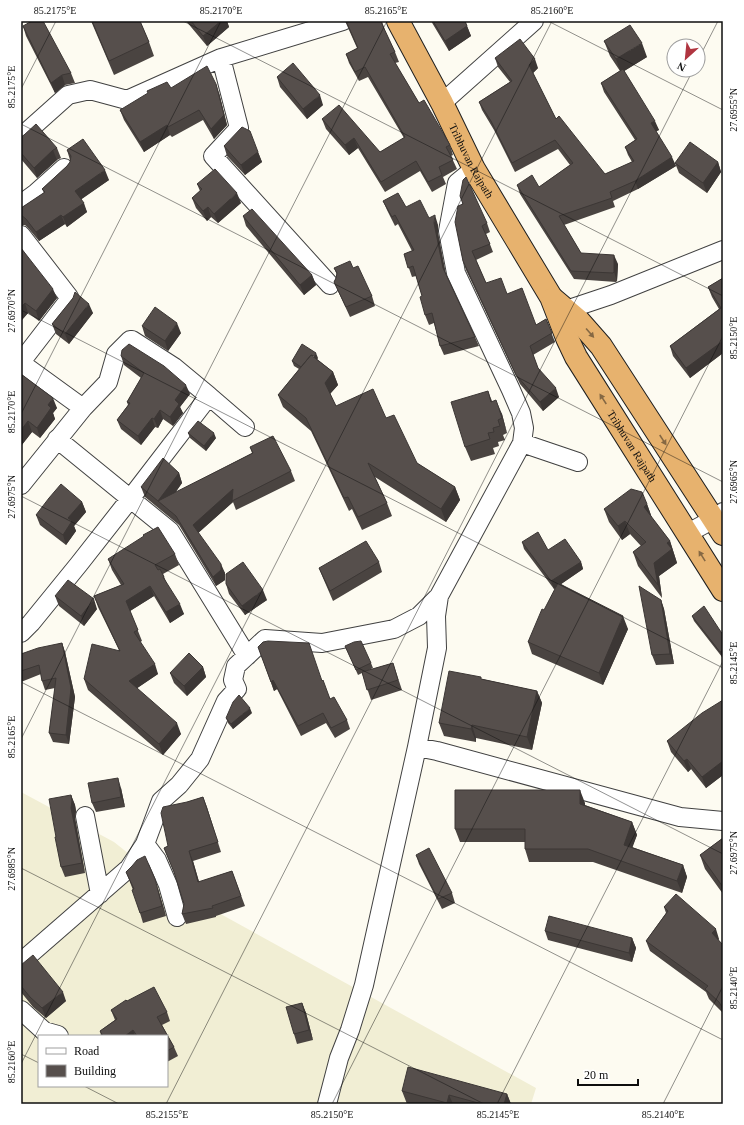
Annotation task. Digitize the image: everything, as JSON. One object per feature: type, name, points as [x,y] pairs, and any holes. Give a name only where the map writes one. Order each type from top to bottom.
[{"type":"highway","name":"Tribhuvan Rajpath","points":[[398,21],[442,103],[474,170],[558,303],[579,321],[601,346],[720,522]]},
{"type":"highway","name":"Tribhuvan Rajpath","points":[[558,303],[567,338],[576,357],[723,590]]},
{"type":"street","points":[[21,137],[68,95],[90,90],[127,100],[221,58],[343,21]]},
{"type":"street","points":[[442,103],[534,21]]},
{"type":"street","points":[[221,58],[239,128],[213,156],[330,285]]},
{"type":"street","points":[[21,204],[64,168]]},
{"type":"street","points":[[21,962],[129,868],[145,844],[161,801],[179,785],[200,760],[226,701],[237,689],[233,680],[236,666],[264,639],[322,643],[394,629],[419,616],[439,596],[522,443],[524,428],[521,413],[508,383],[456,273],[448,230],[457,183],[474,170]]},
{"type":"street","points":[[21,235],[69,297],[68,301],[21,362],[83,408]]},
{"type":"street","points":[[558,303],[611,295],[723,250]]},
{"type":"street","points":[[21,485],[83,408],[108,382],[116,354],[130,340],[174,366],[246,426]]},
{"type":"street","points":[[21,633],[31,623],[130,499],[209,396]]},
{"type":"street","points":[[57,439],[170,531],[247,656]]},
{"type":"street","points":[[522,443],[578,462]]},
{"type":"street","points":[[688,533],[720,522]]},
{"type":"street","points":[[326,1104],[339,1058],[350,1030],[364,985],[417,747],[437,648],[436,616],[439,596]]},
{"type":"street","points":[[417,747],[437,751],[680,817],[723,821]]},
{"type":"street","points":[[85,816],[100,894]]},
{"type":"street","points":[[145,844],[157,860],[168,885],[177,917]]},
{"type":"street","points":[[21,1010],[44,1031],[58,1035]]},
{"type":"shaded area","points":[[21,792],[114,842],[168,885],[536,1088],[531,1104],[21,1104]]},
{"type":"building","points":[[32,21],[43,21],[71,73],[62,75],[51,83],[23,26]]},
{"type":"building","points":[[92,21],[140,21],[149,42],[109,61]]},
{"type":"building","points":[[191,21],[221,21],[203,36]]},
{"type":"building","points":[[346,21],[382,21],[381,22],[395,52],[390,54],[419,103],[424,100],[450,145],[446,147],[453,160],[439,167],[442,175],[428,182],[416,161],[381,182],[354,138],[345,145],[322,119],[339,105],[380,152],[405,137],[365,67],[355,72],[346,54],[358,48]]},
{"type":"building","points":[[433,21],[465,21],[467,26],[445,41]]},
{"type":"building","points":[[630,25],[642,43],[616,59],[604,41]]},
{"type":"building","points":[[520,39],[535,59],[529,65],[556,119],[559,116],[605,174],[634,161],[625,147],[637,139],[601,83],[623,69],[655,121],[651,123],[672,157],[635,181],[610,192],[612,198],[559,216],[581,253],[614,255],[613,273],[571,271],[517,185],[532,175],[539,187],[573,163],[555,140],[512,163],[491,121],[479,102],[512,81],[495,58]]},
{"type":"building","points":[[293,63],[320,95],[303,109],[277,77]]},
{"type":"building","points":[[207,66],[216,84],[224,115],[211,129],[199,110],[168,127],[167,125],[140,142],[120,110],[148,93],[147,91],[167,82],[171,88]]},
{"type":"building","points":[[36,124],[57,148],[34,168],[21,153],[21,137]]},
{"type":"building","points":[[242,127],[250,131],[258,152],[241,165],[224,146]]},
{"type":"building","points":[[83,139],[105,170],[75,191],[84,203],[63,217],[61,215],[36,232],[21,215],[21,208],[45,192],[42,189],[70,162],[71,156],[67,150]]},
{"type":"building","points":[[690,142],[718,162],[703,183],[675,163]]},
{"type":"building","points":[[215,169],[237,193],[214,214],[208,207],[203,211],[192,198],[202,189],[197,184]]},
{"type":"building","points":[[466,177],[487,223],[482,226],[490,244],[472,251],[486,283],[501,278],[507,294],[522,288],[536,325],[546,319],[552,333],[530,346],[538,368],[556,388],[540,402],[516,375],[463,261],[455,222],[458,206],[463,204],[460,196],[463,180]]},
{"type":"building","points":[[398,193],[406,207],[420,200],[429,218],[435,215],[434,223],[443,268],[475,337],[440,346],[432,313],[425,315],[420,297],[422,296],[413,266],[408,268],[404,254],[414,250],[395,215],[392,217],[383,201]]},
{"type":"building","points":[[252,209],[312,275],[300,285],[243,216]]},
{"type":"building","points":[[21,248],[53,289],[36,311],[25,303],[21,307]]},
{"type":"building","points":[[350,261],[353,268],[358,266],[372,296],[346,307],[334,282],[337,273],[334,268]]},
{"type":"building","points":[[723,278],[723,341],[686,368],[670,346],[721,308],[708,287]]},
{"type":"building","points":[[75,292],[89,304],[65,334],[52,324],[73,298]]},
{"type":"building","points":[[155,307],[177,323],[165,341],[142,326]]},
{"type":"building","points":[[129,344],[164,366],[186,385],[175,400],[179,404],[170,417],[160,410],[154,419],[152,418],[138,436],[117,420],[130,403],[127,402],[144,373],[121,356],[122,350]]},
{"type":"building","points":[[302,344],[316,353],[314,356],[311,355],[301,367],[292,361]]},
{"type":"building","points":[[311,355],[333,372],[325,383],[336,406],[373,389],[386,418],[394,415],[417,463],[455,487],[441,509],[368,463],[387,503],[358,517],[348,497],[344,498],[306,418],[278,395]]},
{"type":"building","points":[[21,374],[53,398],[48,405],[51,408],[37,428],[28,421],[21,430]]},
{"type":"building","points":[[488,391],[491,402],[496,400],[502,418],[498,420],[500,426],[493,428],[494,432],[488,433],[490,439],[465,447],[451,402]]},
{"type":"building","points":[[198,421],[214,433],[204,446],[188,433]]},
{"type":"building","points":[[273,436],[291,471],[232,501],[233,489],[193,525],[221,564],[221,570],[213,577],[176,516],[158,501],[253,453],[250,447]]},
{"type":"building","points":[[163,458],[179,473],[158,501],[141,487]]},
{"type":"building","points":[[61,484],[82,502],[68,518],[72,521],[63,535],[36,515]]},
{"type":"building","points":[[631,489],[642,492],[647,504],[644,507],[670,541],[667,543],[672,549],[654,563],[658,585],[633,552],[646,542],[625,521],[618,526],[604,509]]},
{"type":"building","points":[[158,527],[175,554],[155,565],[158,570],[160,569],[163,577],[180,604],[166,612],[150,586],[126,601],[138,630],[134,632],[155,664],[129,681],[177,723],[159,744],[84,679],[92,644],[120,651],[94,596],[124,584],[108,559],[144,536],[143,535]]},
{"type":"building","points":[[538,532],[548,550],[565,539],[581,562],[551,581],[522,542]]},
{"type":"building","points":[[366,541],[379,562],[330,591],[319,568]]},
{"type":"building","points":[[243,562],[263,590],[242,606],[226,584],[226,574]]},
{"type":"building","points":[[68,580],[94,599],[81,616],[55,596]]},
{"type":"building","points":[[558,583],[623,616],[599,673],[528,642],[542,609],[544,610]]},
{"type":"building","points":[[639,586],[661,600],[670,654],[652,655]]},
{"type":"building","points":[[704,606],[723,635],[723,650],[720,652],[692,616]]},
{"type":"building","points":[[361,641],[371,663],[356,670],[345,646]]},
{"type":"building","points":[[263,642],[309,643],[330,699],[334,697],[347,720],[331,728],[323,713],[298,726],[273,680],[271,682],[258,647]]},
{"type":"building","points":[[62,643],[71,688],[66,735],[49,733],[56,678],[42,681],[39,665],[21,671],[21,654],[38,648]]},
{"type":"building","points":[[189,653],[203,667],[184,686],[170,673]]},
{"type":"building","points":[[393,663],[398,680],[367,690],[362,672]]},
{"type":"building","points":[[449,671],[481,677],[481,679],[537,691],[527,737],[472,725],[471,729],[439,723]]},
{"type":"building","points":[[239,695],[250,708],[231,724],[226,718],[233,702]]},
{"type":"building","points":[[723,700],[723,761],[702,777],[687,759],[684,761],[667,741],[702,713]]},
{"type":"building","points":[[118,778],[121,797],[92,803],[88,783]]},
{"type":"building","points":[[455,790],[580,790],[580,804],[632,822],[624,845],[683,865],[677,881],[588,849],[525,849],[525,829],[455,829]]},
{"type":"building","points":[[71,795],[71,808],[82,863],[61,867],[49,799]]},
{"type":"building","points":[[203,797],[218,842],[189,851],[198,882],[232,871],[241,896],[212,906],[213,908],[182,914],[184,904],[174,872],[164,848],[168,846],[161,813],[163,807]]},
{"type":"building","points":[[723,838],[723,887],[700,855]]},
{"type":"building","points":[[429,848],[452,893],[438,899],[416,855]]},
{"type":"building","points":[[145,856],[155,879],[162,906],[140,913],[132,890],[134,889],[126,872],[137,860]]},
{"type":"building","points":[[676,894],[716,929],[712,933],[723,945],[723,1009],[719,1002],[705,989],[708,986],[646,941],[668,911],[664,907]]},
{"type":"building","points":[[549,916],[632,938],[629,953],[545,931]]},
{"type":"building","points":[[33,955],[63,992],[42,1008],[21,986],[21,965]]},
{"type":"building","points":[[154,987],[167,1012],[157,1017],[167,1035],[136,1035],[133,1030],[126,1035],[102,1035],[100,1031],[117,1019],[111,1010],[126,1000],[127,1001]]},
{"type":"building","points":[[302,1003],[309,1030],[294,1034],[286,1007]]},
{"type":"building","points":[[168,1036],[174,1047],[168,1050]]},
{"type":"building","points":[[408,1067],[507,1094],[504,1104],[482,1104],[449,1095],[447,1103],[402,1091]]}]
